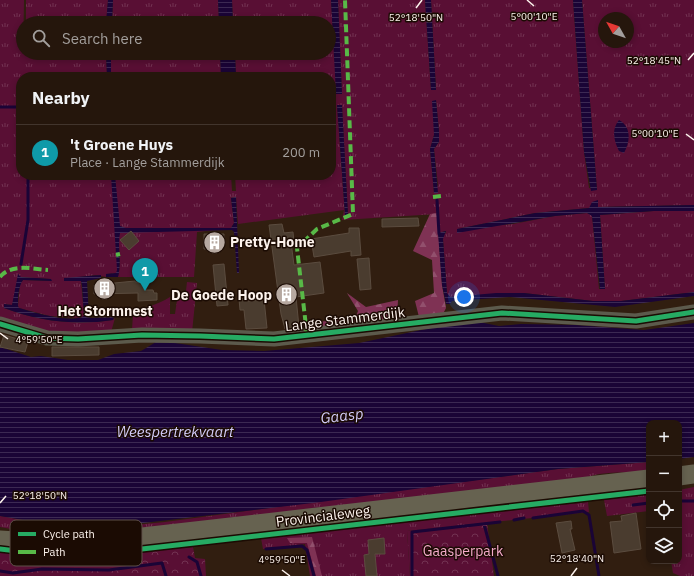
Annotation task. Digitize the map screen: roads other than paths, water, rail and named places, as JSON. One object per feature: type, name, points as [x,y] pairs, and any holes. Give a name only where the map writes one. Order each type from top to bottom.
[{"type":"main road","points":[[682,476],[694,474]]},
{"type":"main road","name":"Provincialeweg","points":[[142,537],[646,479]]},
{"type":"main road","name":"Provincialeweg","points":[[0,531],[10,533]]},
{"type":"main road","name":"Provincialeweg","points":[[0,540],[10,541]]},
{"type":"street","name":"Lange Stammerdijk","points":[[0,324],[47,338],[78,339],[164,335],[274,339],[502,313],[636,321],[694,312]]},
{"type":"water","points":[[108,0],[113,0],[112,16],[107,16]]},
{"type":"water","points":[[218,0],[232,0],[233,16],[219,16]]},
{"type":"water","points":[[331,0],[338,0],[342,94],[336,94],[334,60],[336,60],[336,16],[332,16]]},
{"type":"water","points":[[425,0],[431,0],[436,90],[431,90]]},
{"type":"water","points":[[573,0],[582,0],[597,190],[591,191],[584,152]]},
{"type":"water","points":[[106,60],[111,60],[111,72],[107,72]]},
{"type":"water","points":[[220,60],[235,60],[236,72],[221,72]]},
{"type":"water","points":[[436,100],[439,142],[434,149],[438,193],[434,193],[430,149],[434,135],[432,101]]},
{"type":"water","points":[[337,105],[342,105],[348,215],[345,215]]},
{"type":"water","points":[[619,120],[626,127],[629,135],[628,144],[624,153],[619,151],[614,136],[616,124]]},
{"type":"water","points":[[111,180],[115,180],[120,226],[126,228],[231,228],[234,223],[231,198],[236,197],[239,273],[237,273],[234,232],[232,230],[120,233],[120,266],[118,277],[106,277],[106,274],[116,273]]},
{"type":"water","points":[[598,200],[598,207],[694,205],[694,211],[654,211],[600,215],[605,289],[600,289],[592,216],[587,213],[555,216],[457,233],[457,229],[535,213],[589,208],[592,202]]},
{"type":"water","points":[[446,231],[443,239],[447,293],[450,297],[496,293],[524,293],[593,301],[621,301],[694,292],[694,296],[615,307],[510,297],[452,301],[450,304],[446,304],[442,285],[438,233]]},
{"type":"water","points":[[18,274],[21,277],[51,279],[52,281],[23,280],[19,293],[19,308],[71,319],[84,316],[82,285],[81,281],[64,281],[64,278],[101,275],[101,278],[87,281],[89,316],[90,318],[114,317],[113,320],[99,322],[57,321],[30,316],[4,308],[4,304],[12,305]]},
{"type":"water","name":"Weespertrekvaart","points":[[479,322],[499,326],[521,324],[575,325],[644,330],[694,323],[694,457],[682,459],[682,420],[646,420],[646,462],[558,469],[321,502],[142,523],[142,520],[23,520],[0,516],[0,347],[31,357],[41,356],[68,360],[98,360],[114,354],[141,351],[156,342],[175,343],[222,350],[264,351],[359,343],[431,328]]},
{"type":"waterway","points":[[0,107],[16,107]]},
{"type":"waterway","points":[[21,264],[28,220],[28,180]]},
{"type":"waterway","points":[[437,200],[439,234]]},
{"type":"waterway","points":[[682,501],[694,501]]},
{"type":"waterway","points":[[633,505],[646,503]]},
{"type":"waterway","points":[[533,518],[583,511],[589,515],[599,576]]},
{"type":"waterway","points":[[514,520],[524,518]]},
{"type":"waterway","points":[[412,576],[412,532],[500,522]]},
{"type":"waterway","points":[[484,524],[498,576]]},
{"type":"waterway","points":[[266,549],[302,546],[307,550],[314,576]]},
{"type":"waterway","points":[[189,557],[197,562],[201,576]]},
{"type":"waterway","points":[[142,566],[162,563],[166,576]]},
{"type":"waterway","points":[[0,571],[13,573],[42,569],[109,570],[139,566]]},
{"type":"place","name":"Pretty-Home","points":[[214,242]]},
{"type":"place","name":"Het Stormnest","points":[[105,289]]},
{"type":"place","name":"'t Groene Huys","points":[[145,291]]},
{"type":"place","name":"De Goede Hoop","points":[[287,295]]},
{"type":"water label","name":"Gaasp","points":[[342,416]]},
{"type":"park label","name":"Gaasperpark","points":[[463,551]]}]
